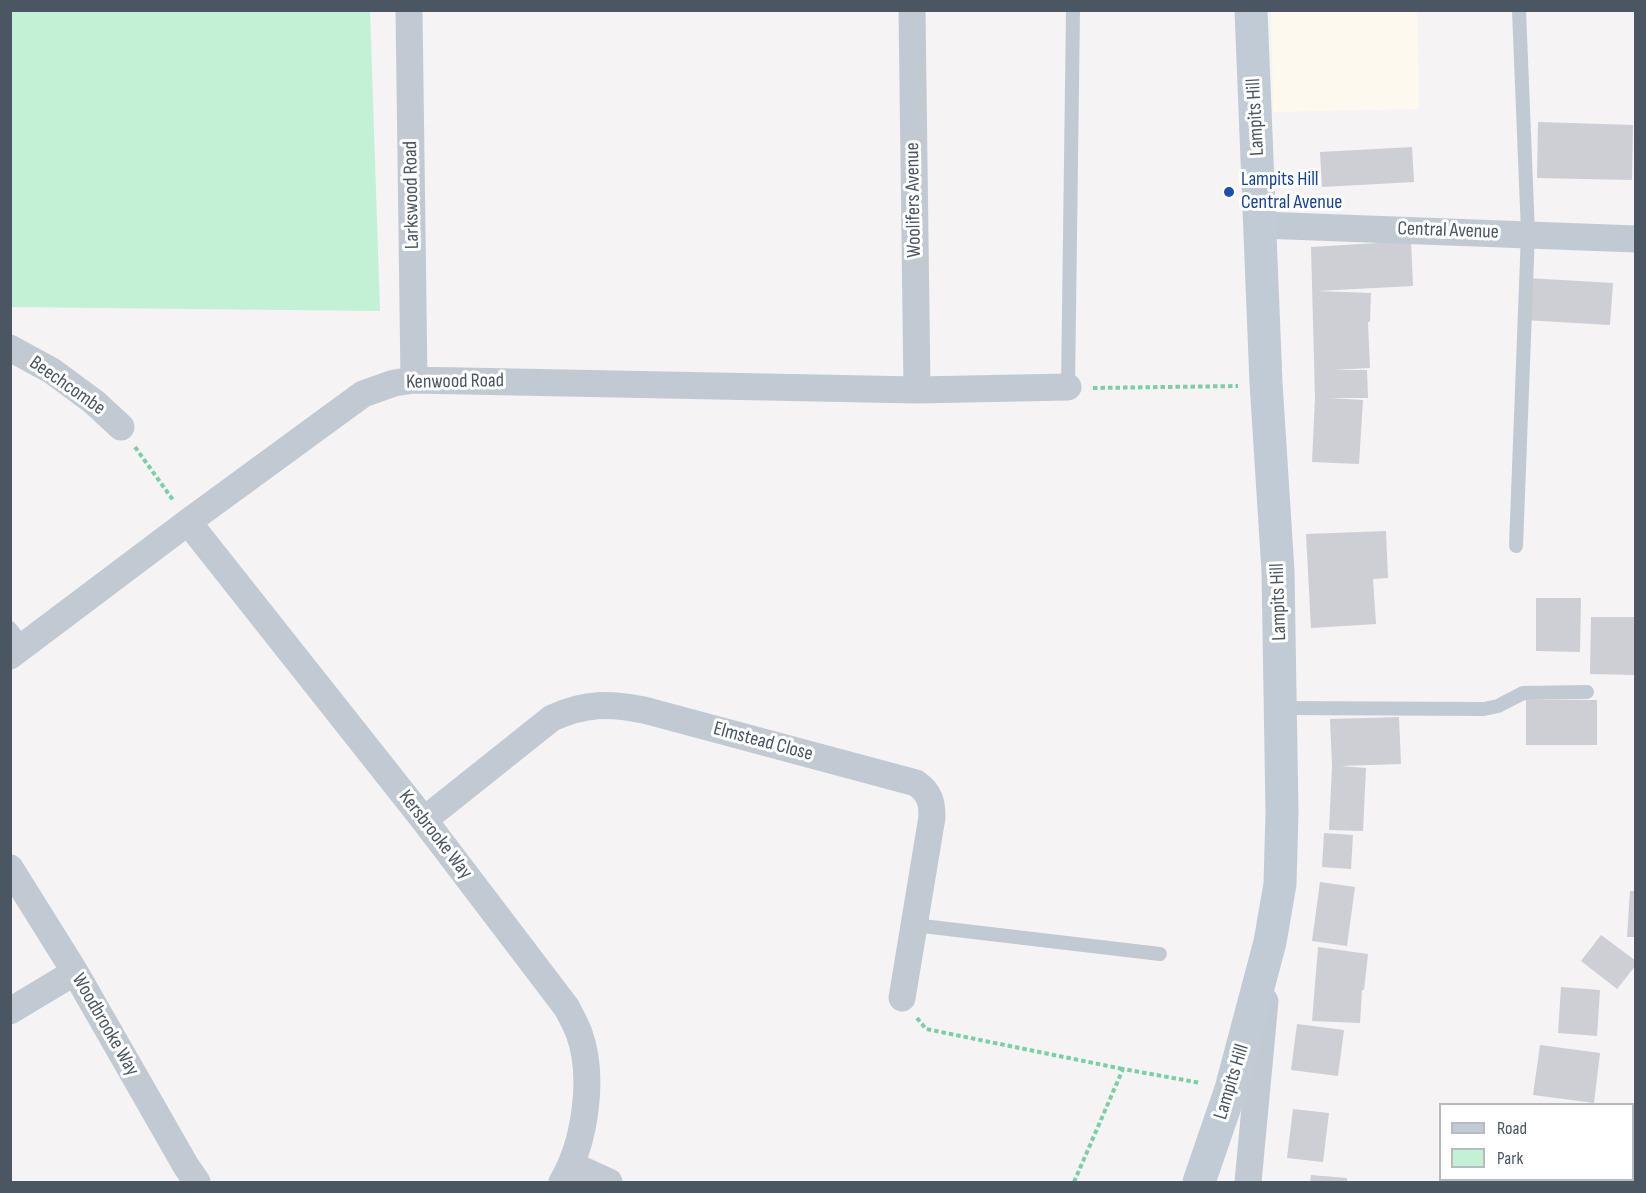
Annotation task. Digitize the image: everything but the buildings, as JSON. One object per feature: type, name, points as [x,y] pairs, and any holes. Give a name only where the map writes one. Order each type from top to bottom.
[{"type":"main road","name":"Lampits Hill","points":[[1199,1182],[1232,1089],[1270,942],[1280,884],[1282,813],[1278,571],[1266,383],[1251,10]]},
{"type":"street","name":"Larkswood Road","points":[[409,10],[414,380]]},
{"type":"street","name":"Woolifers Avenue","points":[[912,10],[917,390]]},
{"type":"street","name":"Central Avenue","points":[[1261,225],[1635,239]]},
{"type":"street","name":"Beechcombe","points":[[10,348],[52,371],[94,402],[121,427]]},
{"type":"street","name":"Kenwood Road","points":[[15,643],[188,522],[363,394],[394,383],[414,380],[917,390],[1068,387]]},
{"type":"street","name":"Kersbrooke Way","points":[[188,522],[424,820],[567,1008],[580,1035],[587,1096],[582,1127],[567,1174]]},
{"type":"street","name":"Elmstead Close","points":[[424,820],[552,718],[567,711],[591,705],[617,704],[644,710],[916,783],[925,790],[932,801],[932,818],[902,998]]},
{"type":"street","name":"Woodbrooke Way","points":[[10,868],[75,972],[197,1182]]},
{"type":"street","points":[[1248,1182],[1270,942]]},
{"type":"street","points":[[10,1011],[75,972]]},
{"type":"street","points":[[567,1174],[609,1182]]},
{"type":"lane","points":[[1068,387],[1073,10]]},
{"type":"lane","points":[[1516,546],[1528,234],[1519,10]]},
{"type":"lane","points":[[1281,708],[1484,710],[1498,706],[1523,693],[1587,692]]},
{"type":"lane","points":[[914,925],[1160,954]]},
{"type":"path","points":[[1068,387],[1212,388],[1266,383]]},
{"type":"path","points":[[121,427],[188,522]]},
{"type":"path","points":[[902,998],[926,1029],[1232,1089]]},
{"type":"path","points":[[1074,1182],[1123,1069]]},
{"type":"shaded area","points":[[1271,11],[1417,11],[1419,109],[1273,112]]},
{"type":"green space","points":[[10,11],[370,11],[380,311],[11,307]]},
{"type":"place","name":"Lampits Hill Central Avenue","points":[[1229,192]]}]
